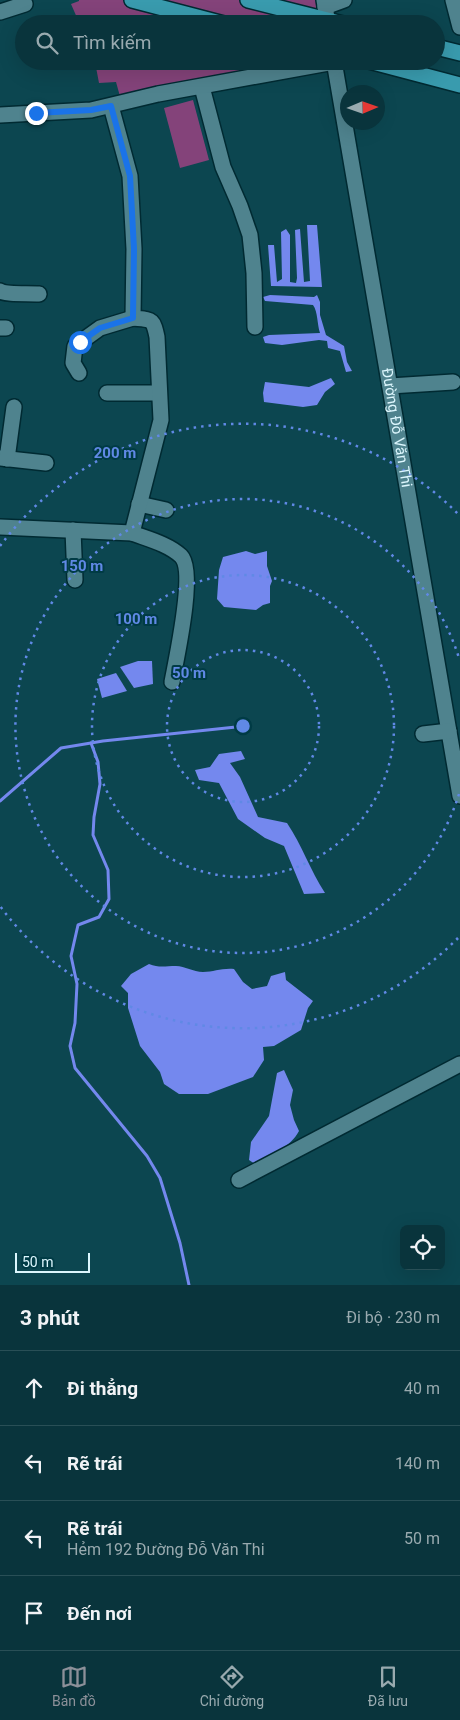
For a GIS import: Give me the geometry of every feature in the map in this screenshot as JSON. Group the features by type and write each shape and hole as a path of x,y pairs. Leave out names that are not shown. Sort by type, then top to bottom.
{"main road":[{"path":"132,0 190,15"},
{"path":"248,0 326,12"},
{"path":"445,49 460,53"},
{"path":"403,70 460,85"}],"street":[{"path":"326,12 344,0"},
{"path":"453,0 460,27"},
{"path":"0,12 25,4"},
{"path":"0,115 91,110 158,94 292,70"},
{"name":"Đường Đỗ Văn Thi","path":"335,70 459,787"},
{"path":"202,87 223,167 250,235 254,273 256,327"},
{"path":"111,106 130,176 134,249 133,318"},
{"path":"0,292 39,294"},
{"path":"79,373 72,363 75,346 100,328 133,318 148,320 155,324 161,420 132,532"},
{"path":"390,386 453,382"},
{"path":"107,394 159,393"},
{"path":"14,407 4,458 46,463"},
{"path":"139,504 166,510"},
{"path":"0,528 132,532 165,546 182,557 186,568 187,592 172,682"},
{"path":"73,530 75,580"},
{"path":"424,734 449,731"},
{"path":"239,1180 460,1064"}],"shaded area":[{"path":"323,0 326,15 76,15 71,4 79,1"},
{"path":"97,70 276,70 121,100 116,82 99,83"},
{"path":"193,100 209,160 180,168 164,108"}],"water":[{"path":"307,225 317,225 322,287 271,286 268,245 274,245 277,282 282,279 281,232 286,229 290,235 290,282 296,283 297,278 295,230 300,229 304,282 310,281"},
{"path":"270,295 314,297 317,295 326,335 344,346 347,362 352,371 346,372 340,351 328,348 327,341 319,340 282,345 265,343 263,337 269,335 320,333 313,305 265,301 263,297"},
{"path":"331,378 335,384 325,392 317,405 303,407 264,402 265,382 309,387"},
{"path":"246,551 255,554 267,551 267,566 272,581 270,586 270,603 256,610 224,607 217,599 219,570 223,557"},
{"path":"138,661 152,661 153,684 134,688 120,667"},
{"path":"116,673 127,691 102,698 97,679"},
{"path":"241,751 245,759 230,763 240,777 258,817 287,823 325,893 304,894 284,846 265,838 238,819 219,783 199,780 195,770 210,767 219,754"},
{"path":"149,964 179,966 203,972 234,969 243,982 252,989 267,986 271,976 285,972 286,980 313,1001 308,1008 301,1030 274,1046 263,1047 264,1060 253,1077 208,1094 179,1094 164,1084 160,1072 140,1046 128,1008 128,993 121,986 131,974"},
{"path":"284,1070 293,1090 290,1105 299,1131 285,1147 255,1164 249,1160 251,1142 269,1116 277,1073"}],"waterway":[{"path":"0,801 61,748 103,741 236,727"},
{"path":"91,743 98,762 100,784 93,835 108,870 109,899 99,917 78,925 71,956 77,984 75,1023 70,1046 75,1068 147,1156 160,1178 180,1243 189,1285"}],"route":[{"path":"36,113 91,110 111,106 130,176 135,289 133,318 100,328 80,342"}]}
